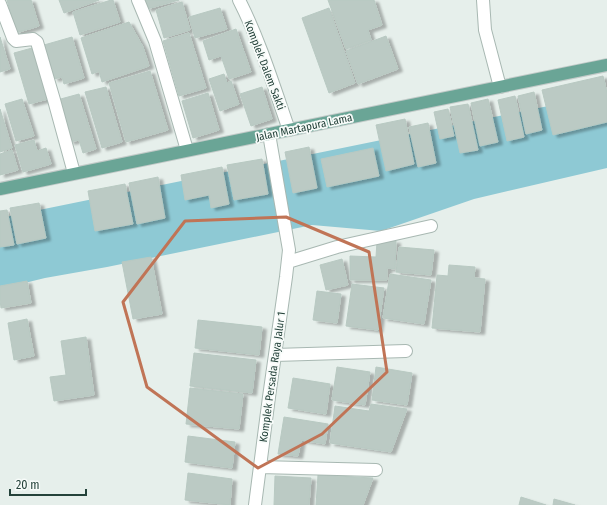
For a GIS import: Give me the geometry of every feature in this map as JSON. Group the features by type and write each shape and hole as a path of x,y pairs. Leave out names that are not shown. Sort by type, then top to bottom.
{"main road":[{"name":"Jalan Martapura Lama","path":"0,189 607,65"}],"street":[{"path":"138,0 155,41 187,150"},
{"name":"Komplek Dalem Sakti","path":"238,0 260,50 289,130"},
{"path":"483,0 485,30 500,87"},
{"path":"0,4 13,38 16,41 33,39 37,42 74,174"},
{"name":"Komplek Persada Raya Jalur 1","path":"256,505 289,256 269,134"},
{"path":"289,256 337,248 431,226"},
{"path":"275,355 406,351"},
{"path":"260,467 376,470"}],"highlighted area":[{"path":"286,217 369,252 387,372 322,434 258,468 147,387 123,302 185,221"}],"water":[{"path":"607,94 607,168 474,199 381,231 312,225 107,267 45,278 0,289 0,218"}],"building":[{"path":"7,0 31,0 39,26 16,33"},
{"path":"59,0 99,0 64,13"},
{"path":"113,0 120,22 80,35 73,12"},
{"path":"144,0 179,0 147,9"},
{"path":"328,0 374,0 382,25 368,30 371,40 346,49"},
{"path":"182,2 190,30 164,38 156,10"},
{"path":"220,8 227,29 195,38 189,17"},
{"path":"329,8 355,83 329,93 302,18"},
{"path":"129,22 143,47 149,66 102,82 99,71 92,74 81,38"},
{"path":"236,29 251,72 229,79 221,56 209,60 203,41"},
{"path":"189,33 206,88 179,96 163,41"},
{"path":"386,36 398,69 358,84 346,51"},
{"path":"0,37 10,69 0,72"},
{"path":"72,37 84,78 64,84 62,77 54,79 44,45"},
{"path":"32,48 48,99 29,104 14,53"},
{"path":"150,71 168,130 126,142 109,83"},
{"path":"224,74 227,83 231,81 239,104 220,111 209,79"},
{"path":"603,76 607,93 607,122 553,135 542,90"},
{"path":"106,87 122,142 102,148 85,92"},
{"path":"262,87 272,119 251,126 240,94"},
{"path":"534,92 542,130 526,134 518,96"},
{"path":"208,93 219,130 193,138 182,101"},
{"path":"79,94 96,149 83,153 79,140 70,142 57,100"},
{"path":"515,96 524,137 507,141 498,100"},
{"path":"22,99 34,136 16,141 5,104"},
{"path":"488,99 498,142 480,146 471,103"},
{"path":"468,104 478,150 460,153 450,107"},
{"path":"0,109 12,148 0,152"},
{"path":"448,109 454,136 440,139 434,112"},
{"path":"405,119 414,164 386,171 376,125"},
{"path":"428,123 436,163 418,167 409,127"},
{"path":"34,140 37,151 46,148 51,164 23,172 15,145"},
{"path":"309,147 317,188 293,193 285,152"},
{"path":"373,148 379,176 327,187 321,159"},
{"path":"12,150 18,170 0,175 0,154"},
{"path":"262,159 268,194 234,200 227,165"},
{"path":"222,167 229,204 211,208 209,195 185,200 181,175"},
{"path":"158,177 165,218 137,224 129,183"},
{"path":"125,184 133,224 95,231 88,191"},
{"path":"39,203 46,238 17,244 10,208"},
{"path":"7,210 14,245 0,247 0,211"},
{"path":"377,241 396,241 395,269 387,268 387,280 350,280 350,256 376,257"},
{"path":"399,247 434,250 431,275 396,272"},
{"path":"151,257 162,314 133,319 122,262"},
{"path":"342,259 348,285 326,290 320,265"},
{"path":"449,265 475,267 474,278 485,279 480,332 432,328 437,275 448,276"},
{"path":"390,274 431,280 424,324 383,318"},
{"path":"27,281 31,303 1,308 0,286"},
{"path":"352,284 384,288 378,330 346,326"},
{"path":"317,291 341,294 337,323 313,320"},
{"path":"27,319 34,356 14,360 8,323"},
{"path":"198,320 262,327 259,355 195,348"},
{"path":"86,337 94,395 54,401 50,377 66,375 61,341"},
{"path":"194,353 256,360 252,393 190,386"},
{"path":"337,367 370,372 365,405 332,400"},
{"path":"376,367 412,373 407,405 372,400"},
{"path":"293,378 330,384 326,414 288,408"},
{"path":"190,388 243,394 239,429 186,424"},
{"path":"371,404 407,409 391,452 330,443 335,406 369,411"},
{"path":"284,417 328,424 325,444 301,440 298,456 278,454"},
{"path":"188,436 235,442 232,468 185,462"},
{"path":"188,473 232,479 230,505 185,500"},
{"path":"318,475 373,478 363,505 316,505"},
{"path":"275,476 311,478 309,505 274,505"},
{"path":"521,497 546,505 519,505"},
{"path":"554,499 575,505 553,505"}]}
